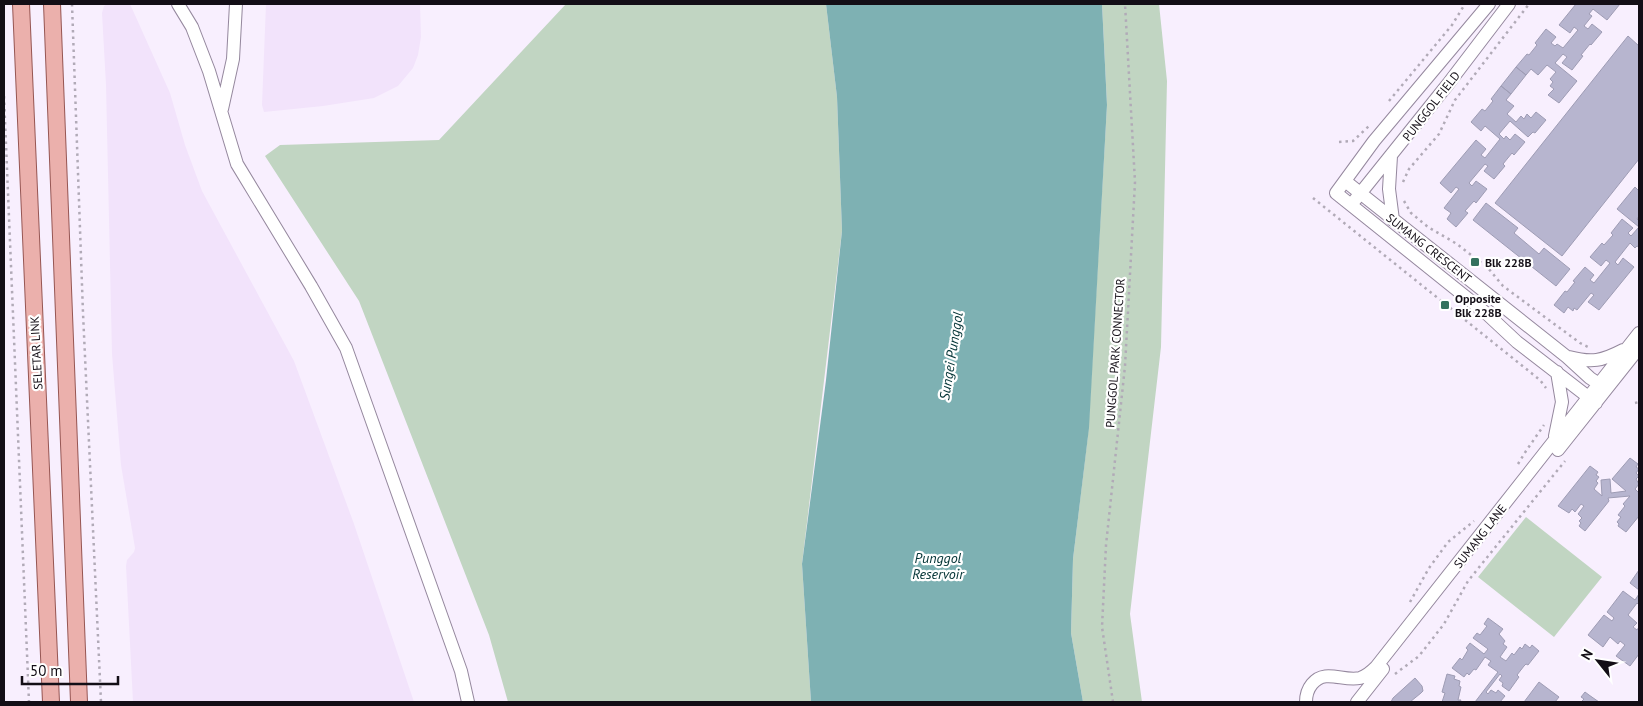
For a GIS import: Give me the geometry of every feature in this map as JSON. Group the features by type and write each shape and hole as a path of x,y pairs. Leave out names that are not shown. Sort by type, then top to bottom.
{"main road":[{"name":"SELETAR LINK","path":"20,4 51,702"},
{"path":"52,4 79,702"}],"street":[{"path":"178,4 192,27 209,71 237,164 346,348 461,671 468,702"},
{"path":"222,111 232,59 236,4"},
{"name":"PUNGGOL FIELD","path":"1336,193 1374,141 1488,4"},
{"name":"PUNGGOL FIELD","path":"1351,206 1509,4"},
{"path":"1391,156 1389,189 1393,220"},
{"name":"SUMANG CRESCENT","path":"1345,181 1567,357 1602,387"},
{"name":"SUMANG CRESCENT","path":"1336,193 1487,314 1517,342 1592,400"},
{"name":"SUMANG LANE","path":"1356,702 1633,347 1639,333"},
{"path":"1567,357 1587,362 1633,347"},
{"path":"1553,442 1562,402 1557,372"},
{"name":"SUMANG LANE","path":"1306,702 1309,688 1314,681 1322,677 1330,675 1347,679 1361,678 1370,674 1553,442 1592,400"}],"path":[{"path":"72,4 83,313 101,702"},
{"name":"PUNGGOL PARK CONNECTOR","path":"1114,702 1102,627 1106,545 1125,366 1135,182 1125,4"},
{"path":"1384,108 1452,25 1464,4"},
{"path":"1402,184 1408,169 1439,134 1455,100 1529,4"},
{"path":"4,96 29,702"},
{"path":"1338,142 1353,141 1372,123"},
{"path":"1402,194 1403,200 1412,213 1428,227 1457,244 1488,268 1503,286 1580,343 1595,348"},
{"path":"1313,198 1540,380 1551,393"},
{"path":"1635,403 1639,402"},
{"path":"1516,468 1548,419"},
{"path":"1394,675 1419,656 1444,624 1468,582 1568,457"},
{"path":"1406,608 1429,568 1448,542 1476,519"}],"shaded area":[{"path":"107,4 130,4 170,93 185,145 202,191 294,361 354,524 414,702 133,702 126,566 127,560 135,548 121,465 112,354 106,85 102,13 104,6"},
{"path":"266,4 420,4 421,37 418,55 413,68 398,86 374,98 264,112 262,105"},
{"path":"566,4 826,4 837,97 842,231 802,564 811,702 508,702 489,635 359,301 265,156 280,145 439,140"},
{"path":"1102,4 1159,4 1167,81 1161,347 1130,614 1142,702 1083,702 1071,633 1073,559 1088,435 1107,105"},
{"path":"1526,517 1602,577 1554,637 1478,577"}],"water":[{"name":"Punggol Reservoir","path":"826,4 1102,4 1107,105 1089,428 1073,559 1071,633 1083,702 811,702 802,564 826,380 842,231 837,97"}],"building":[{"path":"1576,4 1620,4 1607,20 1593,9 1589,14 1592,16 1584,26 1588,29 1592,24 1602,32 1581,55 1583,56 1572,70 1562,63 1567,57 1563,54 1555,63 1577,81 1559,103 1548,95 1554,89 1550,86 1553,82 1550,79 1556,72 1547,65 1538,75 1531,69 1526,75 1516,67 1537,45 1535,43 1546,29 1556,37 1551,43 1563,48 1578,30 1574,27 1570,33 1559,25"},
{"path":"1628,36 1639,46 1639,159 1562,256 1495,203"},
{"path":"1516,67 1526,75 1511,94 1501,86"},
{"path":"1501,86 1511,94 1506,100 1514,106 1507,114 1516,122 1521,116 1524,119 1527,114 1531,118 1536,112 1546,120 1535,133 1533,132 1528,137 1510,121 1499,134 1504,139 1506,136 1510,140 1515,134 1525,142 1514,155 1512,153 1503,164 1505,166 1494,179 1484,171 1488,166 1485,164 1469,183 1472,186 1476,181 1487,189 1476,203 1474,201 1465,211 1468,213 1456,227 1447,219 1451,213 1444,208 1459,189 1456,187 1451,193 1440,183 1476,140 1486,149 1481,155 1485,158 1500,139 1485,126 1481,131 1471,122 1482,109 1485,111"},
{"path":"1635,187 1639,191 1639,216 1637,219 1639,227 1617,209"},
{"path":"1486,203 1518,228 1514,233 1539,254 1544,248 1570,269 1556,286 1473,220"},
{"path":"1622,219 1633,228 1628,233 1631,236 1639,227 1639,247 1635,248 1630,243 1615,262 1618,265 1623,258 1634,267 1599,310 1588,302 1594,295 1591,293 1577,310 1574,308 1573,311 1568,307 1564,313 1554,305 1565,291 1567,292 1575,282 1573,281 1585,267 1594,275 1590,280 1594,283 1610,263 1606,260 1601,266 1590,257 1602,243 1604,245 1613,235 1611,233"},
{"path":"1630,458 1638,464 1636,467 1639,469 1636,473 1639,476 1636,479 1639,484 1635,489 1638,492 1639,490 1639,516 1626,532 1618,526 1617,522 1621,517 1618,515 1625,506 1623,504 1630,496 1608,498 1609,501 1585,531 1579,526 1581,523 1579,521 1582,518 1578,514 1584,506 1581,504 1575,512 1572,509 1569,513 1558,506 1590,466 1598,472 1596,475 1599,477 1596,481 1598,483 1594,489 1602,496 1601,480 1610,479 1611,493 1626,491 1612,479"},
{"path":"1639,570 1639,590 1630,583"},
{"path":"1623,591 1635,600 1639,594 1639,605 1637,603 1628,615 1637,623 1633,627 1637,630 1639,627 1639,654 1630,666 1616,656 1625,645 1620,641 1618,644 1610,637 1603,647 1588,635 1604,615 1612,621 1614,618 1607,612"},
{"path":"1488,618 1503,629 1499,634 1505,641 1503,644 1507,647 1500,657 1506,661 1512,653 1514,655 1525,644 1530,648 1532,645 1539,651 1517,675 1519,677 1509,691 1502,686 1503,683 1499,680 1502,676 1500,674 1486,692 1488,694 1491,690 1496,693 1498,690 1505,696 1500,702 1475,702 1498,672 1488,665 1491,661 1485,657 1476,670 1474,669 1469,675 1467,673 1464,677 1452,668 1460,658 1462,660 1470,643 1484,654 1488,649 1473,638 1477,633 1480,635 1487,626 1484,624"},
{"path":"1447,674 1455,676 1454,679 1460,681 1459,686 1461,687 1458,700 1461,700 1460,702 1442,702 1445,693 1442,692"},
{"path":"1415,678 1422,686 1423,691 1410,702 1391,702 1393,698"},
{"path":"1539,682 1559,697 1555,702 1524,702"},
{"path":"1585,692 1599,702 1581,702 1584,699 1581,697"}],"place":[{"name":"Blk 228B","path":"1475,262"},
{"name":"Opposite Blk 228B","path":"1445,305"}],"water label":[{"name":"Sungei Punggol","path":"951,356"}]}
